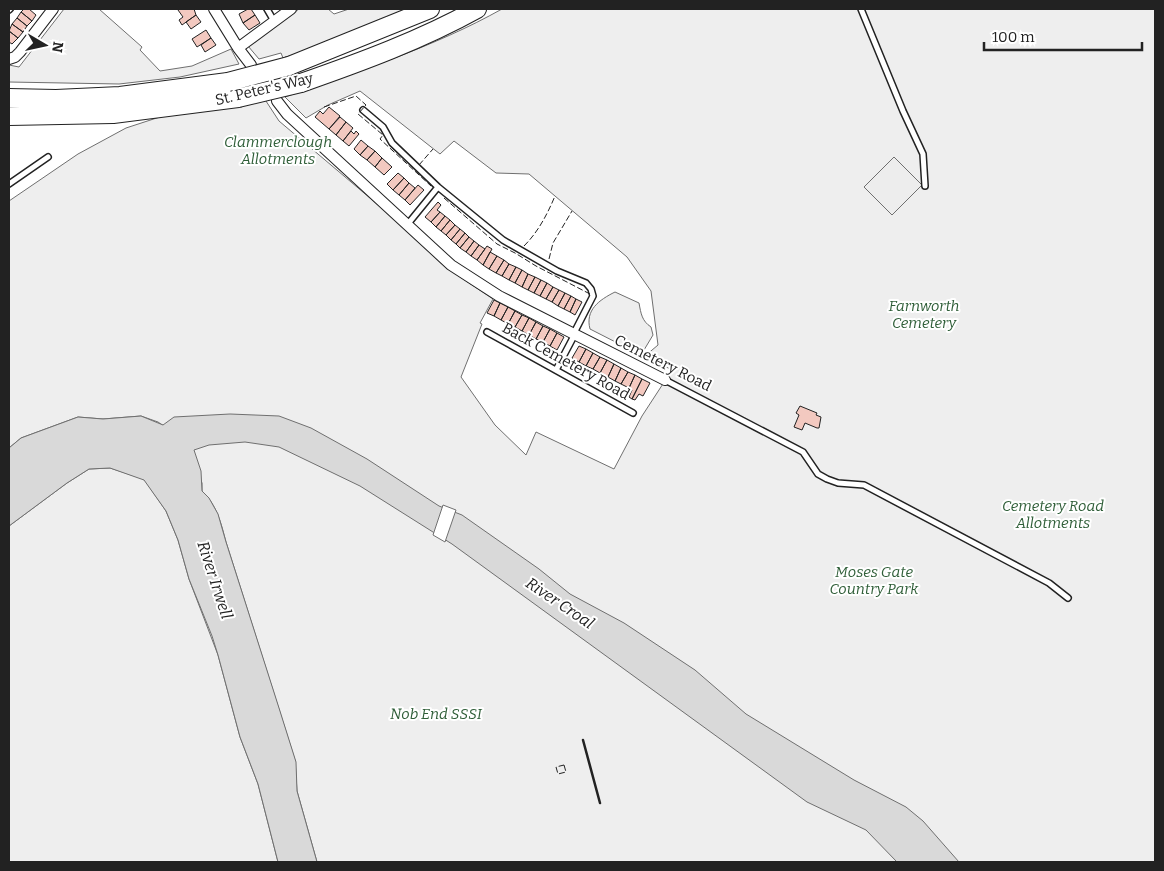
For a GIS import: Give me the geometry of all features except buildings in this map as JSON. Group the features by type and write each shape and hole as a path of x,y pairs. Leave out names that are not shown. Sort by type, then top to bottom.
{"highway":[{"name":"St. Peter's Way","path":"9,98 56,99 120,96 228,82 289,66 430,9"},
{"name":"St. Peter's Way","path":"9,116 113,114 238,98 301,82 366,60 455,21 477,9"}],"street":[{"path":"9,59 15,57 20,52 53,9"},
{"path":"214,9 251,65"},
{"path":"238,48 291,9"},
{"name":"Cemetery Road","path":"277,101 287,114 451,265 499,296 665,380"}],"lane":[{"path":"267,9 274,21"},
{"path":"861,9 923,154 925,186"},
{"path":"364,110 383,127 392,143 438,187 502,240 558,271 586,283 592,289 593,296 556,370"},
{"path":"9,184 48,157"},
{"path":"407,225 438,187"},
{"name":"Back Cemetery Road","path":"486,332 633,413"},
{"name":"Cemetery Road","path":"665,380 803,452 818,474 827,479 838,483 864,485 1049,583 1068,598"}],"green space":[{"path":"64,9 99,9 142,47 140,50 160,71 192,66 231,49 239,64 180,77 119,84 9,82 9,65 19,67"},
{"path":"299,9 328,9 334,14 349,9 421,9 349,37 283,58 281,53 259,59 248,46"},
{"name":"Moses Gate Country Park","path":"502,9 1155,9 1155,862 317,862 297,791 295,760 220,521 215,508 202,491 202,483 180,437 158,422 141,416 103,419 78,417 21,438 9,448 9,201 78,154 126,128 175,112 264,98 279,121 403,226 444,266 493,299 480,323 482,324 461,377 495,425 526,455 536,432 614,469 642,416 672,370 645,356 658,345 651,291 627,257 529,174 496,173 454,141 440,154 360,91 328,105 306,118 285,97 423,47"},
{"path":"615,292 639,303 642,317 651,327 653,335 641,355 590,329 591,311 604,298"},
{"path":"110,468 144,479 166,511 218,655 240,737 258,784 278,862 9,862 9,526 89,469"}],"shaded area":[{"path":"894,157 922,185 892,215 864,187"}],"water":[{"path":"230,414 279,416 311,428 367,459 439,506 462,515 539,569 570,594 624,623 695,670 746,714 854,780 906,807 923,821 959,862 897,862 866,830 807,802 452,544 360,486 279,447 245,442 209,445 194,450 201,471 202,491 209,498 218,514 296,762 297,791 317,862 278,862 258,784 240,737 212,636 189,579 178,540 166,511 144,480 110,468 89,469 9,526 9,448 21,438 78,417 103,419 141,416 163,425 174,417"}],"pier":[{"path":"443,505 456,510 445,542 433,535"}],"fence":[{"path":"324,107 356,96 366,105 358,114 383,135 380,139 431,186"},
{"path":"419,165 433,149"},
{"path":"524,246 542,223 555,196"},
{"path":"444,198 497,244 590,294"},
{"path":"549,259 553,243 572,211"},
{"path":"564,765 566,772 558,774 556,767 564,765"}],"wall":[{"path":"583,740 600,803"}],"park label":[{"name":"Clammerclough Allotments","path":"278,150"},
{"name":"Farnworth Cemetery","path":"924,314"},
{"name":"Cemetery Road Allotments","path":"1053,514"},
{"name":"Nob End SSSI","path":"436,714"}],"water label":[{"name":"River Irwell","path":"215,580"},
{"name":"River Croal","path":"560,603"}]}
